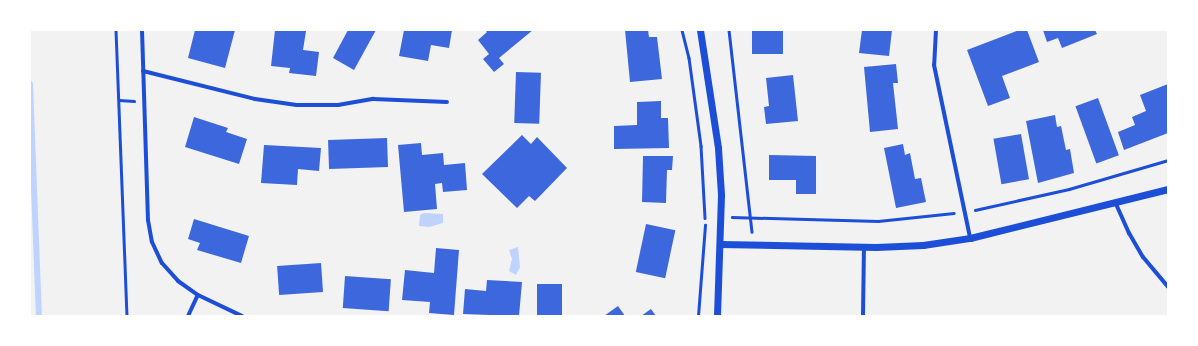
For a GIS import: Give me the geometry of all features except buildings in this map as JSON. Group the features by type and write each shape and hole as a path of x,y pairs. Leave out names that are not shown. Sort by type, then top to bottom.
{"street":[{"path":"142,30 148,220 152,242 162,263 178,281 198,295 242,316"},
{"path":"700,30 718,148 720,244 716,316"},
{"path":"936,30 934,65 970,238"},
{"path":"143,71 255,99 297,105 338,105 373,99 447,102"},
{"path":"720,244 864,247 923,245 970,238 1116,204 1168,190"},
{"path":"1116,204 1128,233 1143,257 1168,288"},
{"path":"863,316 864,247"},
{"path":"188,316 198,295"}],"path":[{"path":"116,30 127,316"},
{"path":"682,30 689,58 701,146 705,217 698,316"},
{"path":"729,30 752,217 753,245"},
{"path":"705,217 878,221 964,212 1070,189 1168,160"}],"water":[{"path":"424,213 443,214 443,223 429,227 419,226 420,215"},
{"path":"518,247 520,267 516,275 509,271 512,259 509,250"}],"waterway":[{"path":"30,84 39,316"}]}
